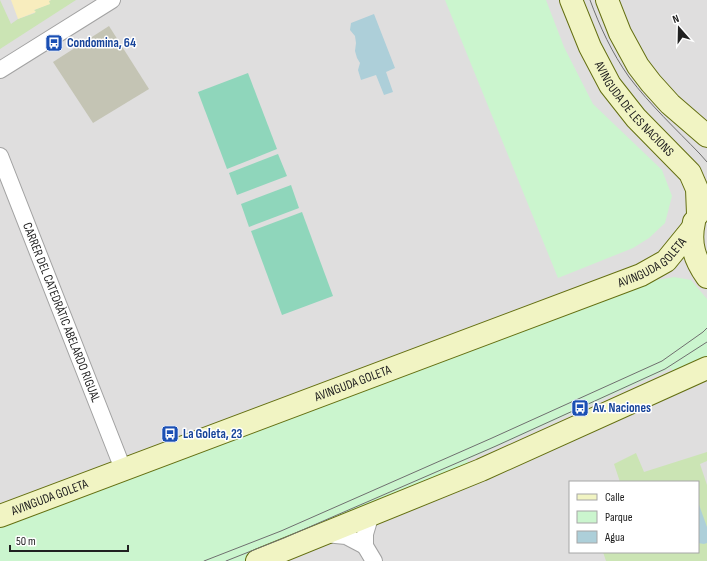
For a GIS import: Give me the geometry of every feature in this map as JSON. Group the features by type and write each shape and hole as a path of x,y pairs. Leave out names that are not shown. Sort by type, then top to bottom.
{"main road":[{"name":"AVINGUDA DE LES NACIONS","path":"571,0 590,47 610,85 636,118 690,173 697,189 699,216 693,248 700,267 707,277"},
{"name":"AVINGUDA DE LES NACIONS","path":"607,0 620,33 638,66 670,104 707,136"},
{"name":"AVINGUDA GOLETA","path":"0,516 641,275 666,261 699,216"},
{"path":"257,561 481,470 707,368"}],"street":[{"path":"0,70 112,0"},
{"name":"CARRER DEL CATEDRÀTIC ABELARDO RIGUAL","path":"0,156 123,469"},
{"path":"372,514 365,534 365,546 374,561"},
{"path":"323,534 346,536 365,546"}],"shaded area":[{"path":"0,0 707,0 707,561 0,561"},
{"path":"109,26 149,89 93,123 53,62"}],"green space":[{"path":"0,0 11,24 18,19 35,13 34,10 49,4 49,1 51,0 76,0 0,49"},
{"path":"445,0 546,0 564,47 593,104 662,170 672,196 665,223 649,238 633,248 558,278"},
{"path":"248,73 277,149 227,169 198,92"},
{"path":"278,154 287,176 237,195 229,173"},
{"path":"291,185 299,208 249,227 241,204"},
{"path":"302,212 333,296 282,315 251,231"},
{"path":"674,277 691,280 707,299 707,358 674,374 671,368 467,460 469,465 278,548 244,561 0,561 0,526 657,280"},
{"path":"707,452 707,461 700,464 707,485 707,561 606,561 603,553 699,553 699,481 620,481 614,464 636,453 644,472"}],"sand":[{"path":"11,0 51,0 49,1 50,4 34,10 36,12 18,19"}],"water":[{"path":"374,14 395,68 386,72 393,92 384,95 376,75 361,80 358,70 360,63 355,51 355,36 350,30 351,23"},
{"path":"699,505 707,527 707,543 699,543"}],"tram line":[{"path":"590,0 607,40 629,77 654,107 707,162"},
{"path":"204,561 281,531 662,361 707,328"},
{"path":"226,561 284,538 496,446 665,369 707,342"}],"place":[{"name":"Condomina, 64","path":"54,43"},
{"name":"Av. Naciones","path":"580,408"},
{"name":"La Goleta, 23","path":"170,434"}]}
